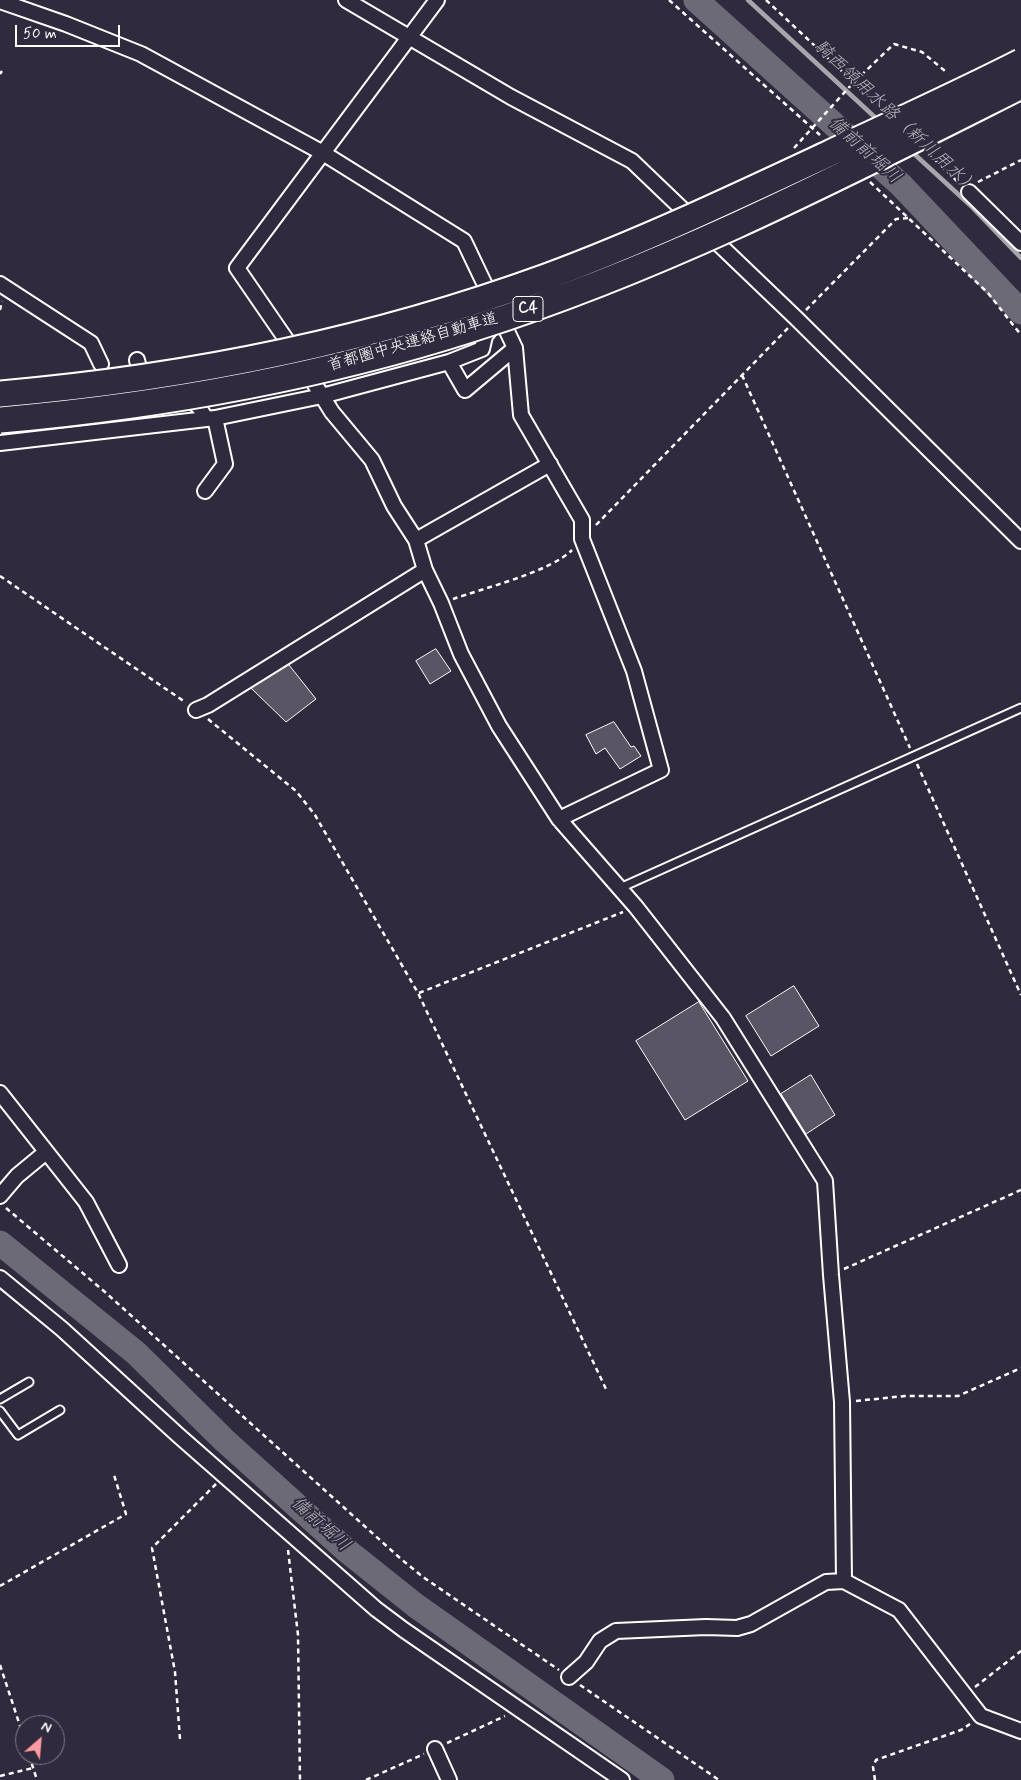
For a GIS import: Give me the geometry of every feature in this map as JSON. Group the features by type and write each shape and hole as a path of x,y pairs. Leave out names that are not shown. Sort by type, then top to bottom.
{"highway":[{"name":"首都圏中央連絡自動車道","path":"0,394 77,387 179,373 276,354 380,329 475,300 554,273 716,207 1021,62"},
{"name":"首都圏中央連絡自動車道","path":"0,420 81,413 194,396 386,354 474,328 553,301 735,225 1021,86"}],"street":[{"path":"346,0 408,38 632,161 797,319 1021,541"},
{"path":"437,0 237,268 296,354 332,412 372,460 394,506 416,540 425,570 441,603 461,654 499,726 559,819 636,907 723,1018 825,1181 830,1276 842,1402 844,1581"},
{"path":"0,1 66,24 141,54 323,153 464,241 515,348 521,415 582,520 582,539 634,671 661,770 559,819"},
{"path":"969,192 1021,243"},
{"path":"0,284 91,343 101,364"},
{"path":"0,443 211,418 322,396 449,362 482,349 485,336 500,316"},
{"path":"449,362 465,390 515,348"},
{"path":"138,360 140,372 148,378 186,396 211,418 225,464 205,490"},
{"path":"416,540 550,464"},
{"path":"196,710 208,705 425,570"},
{"path":"0,1094 86,1202 119,1265"},
{"path":"0,1196 17,1176 46,1152"},
{"path":"0,1278 62,1329 232,1483 404,1630 622,1780"},
{"path":"569,1678 586,1662 600,1641 616,1631 706,1626 737,1628 752,1624 826,1582 844,1581 899,1610 981,1716 1021,1731"},
{"path":"434,1749 449,1780"}],"lane":[{"path":"620,888 1021,708"},
{"path":"0,1399 29,1382"},
{"path":"0,1411 18,1435 60,1410"}],"path":[{"path":"766,0 883,110"},
{"path":"794,148 854,83 894,44 922,52 945,71"},
{"path":"926,151 969,192 975,183 1021,160"},
{"path":"441,603 518,577 564,557 896,219 909,218"},
{"path":"742,375 1021,995"},
{"path":"0,576 196,710 296,791 315,815 418,993 606,1389"},
{"path":"418,993 636,907"},
{"path":"830,1276 1021,1190"},
{"path":"0,1203 113,1298 423,1577 719,1780"},
{"path":"842,1402 905,1396 958,1396 1021,1368"},
{"path":"0,1586 126,1514 114,1474"},
{"path":"180,1739 175,1672 152,1548 218,1482 232,1483"},
{"path":"287,1546 298,1635 300,1780"},
{"path":"965,1694 1021,1651"},
{"path":"0,1665 16,1715"},
{"path":"875,1780 873,1768 876,1760 961,1730 981,1716"},
{"path":"32,1765 37,1780"},
{"path":"0,1776 33,1768"}],"building":[{"path":"436,649 451,671 430,684 416,661"},
{"path":"289,665 316,699 286,722 251,688"},
{"path":"614,722 631,747 634,746 641,756 620,769 605,748 596,754 586,735"},
{"path":"794,986 819,1026 771,1056 746,1016"},
{"path":"699,1002 748,1081 685,1120 636,1041"},
{"path":"811,1075 835,1115 806,1134 781,1094"}],"waterway":[{"name":"備前前堀川","path":"696,0 901,185 1021,312"},
{"name":"騎西領用水路（新川用水）","path":"748,0 879,121"},
{"name":"騎西領用水路（新川用水）","path":"911,151 971,206 1021,258"},
{"name":"備前堀川","path":"0,1243 136,1353 224,1440 346,1550 415,1605 662,1780"}]}
